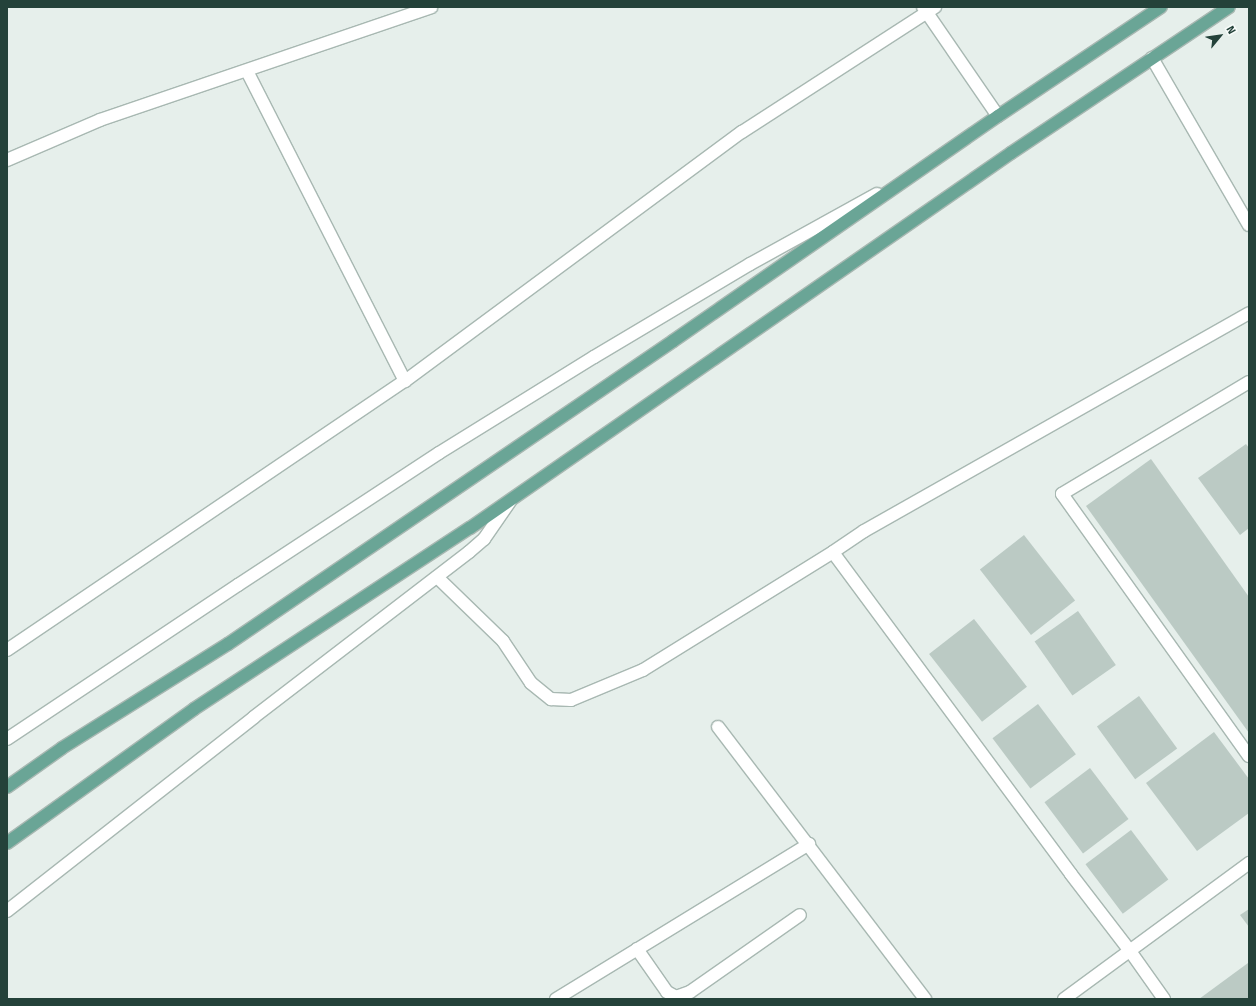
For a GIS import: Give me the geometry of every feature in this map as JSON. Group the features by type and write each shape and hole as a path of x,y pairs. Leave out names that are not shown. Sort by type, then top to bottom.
{"main road":[{"path":"7,787 62,748 241,635 660,350 908,177 1161,7"},
{"path":"7,843 194,709 388,583 511,500 1011,153 1229,7"}],"street":[{"path":"7,160 100,120 431,7"},
{"path":"7,650 405,382 742,132 928,9 998,116"},
{"path":"1152,58 1249,225"},
{"path":"247,71 405,382"},
{"path":"7,739 238,584 439,453 594,357 750,264 908,177"},
{"path":"437,577 503,641 531,683 551,699 571,700 643,670 864,532 1249,313"},
{"path":"1249,382 1062,494 1249,756"},
{"path":"7,911 247,722 437,577 484,539 511,500"},
{"path":"833,552 1071,874 1130,951 1164,999"},
{"path":"718,727 809,844 925,999"},
{"path":"556,999 809,844"},
{"path":"1064,999 1249,863"},
{"path":"637,949 667,992 676,997 690,992 800,915"}],"building":[{"path":"1246,444 1249,448 1249,528 1240,535 1198,478"},
{"path":"1151,459 1249,597 1249,733 1086,506"},
{"path":"1024,535 1075,600 1031,635 980,569"},
{"path":"1078,611 1116,665 1072,695 1035,641"},
{"path":"974,619 1027,687 982,722 929,654"},
{"path":"1139,696 1177,749 1135,779 1097,727"},
{"path":"1038,704 1076,754 1030,789 992,738"},
{"path":"1214,732 1249,779 1249,813 1197,851 1146,783"},
{"path":"1090,768 1129,819 1083,853 1044,802"},
{"path":"1131,830 1168,880 1123,914 1085,864"},
{"path":"1249,909 1249,927 1240,915"},
{"path":"1248,963 1249,999 1199,999"}]}
